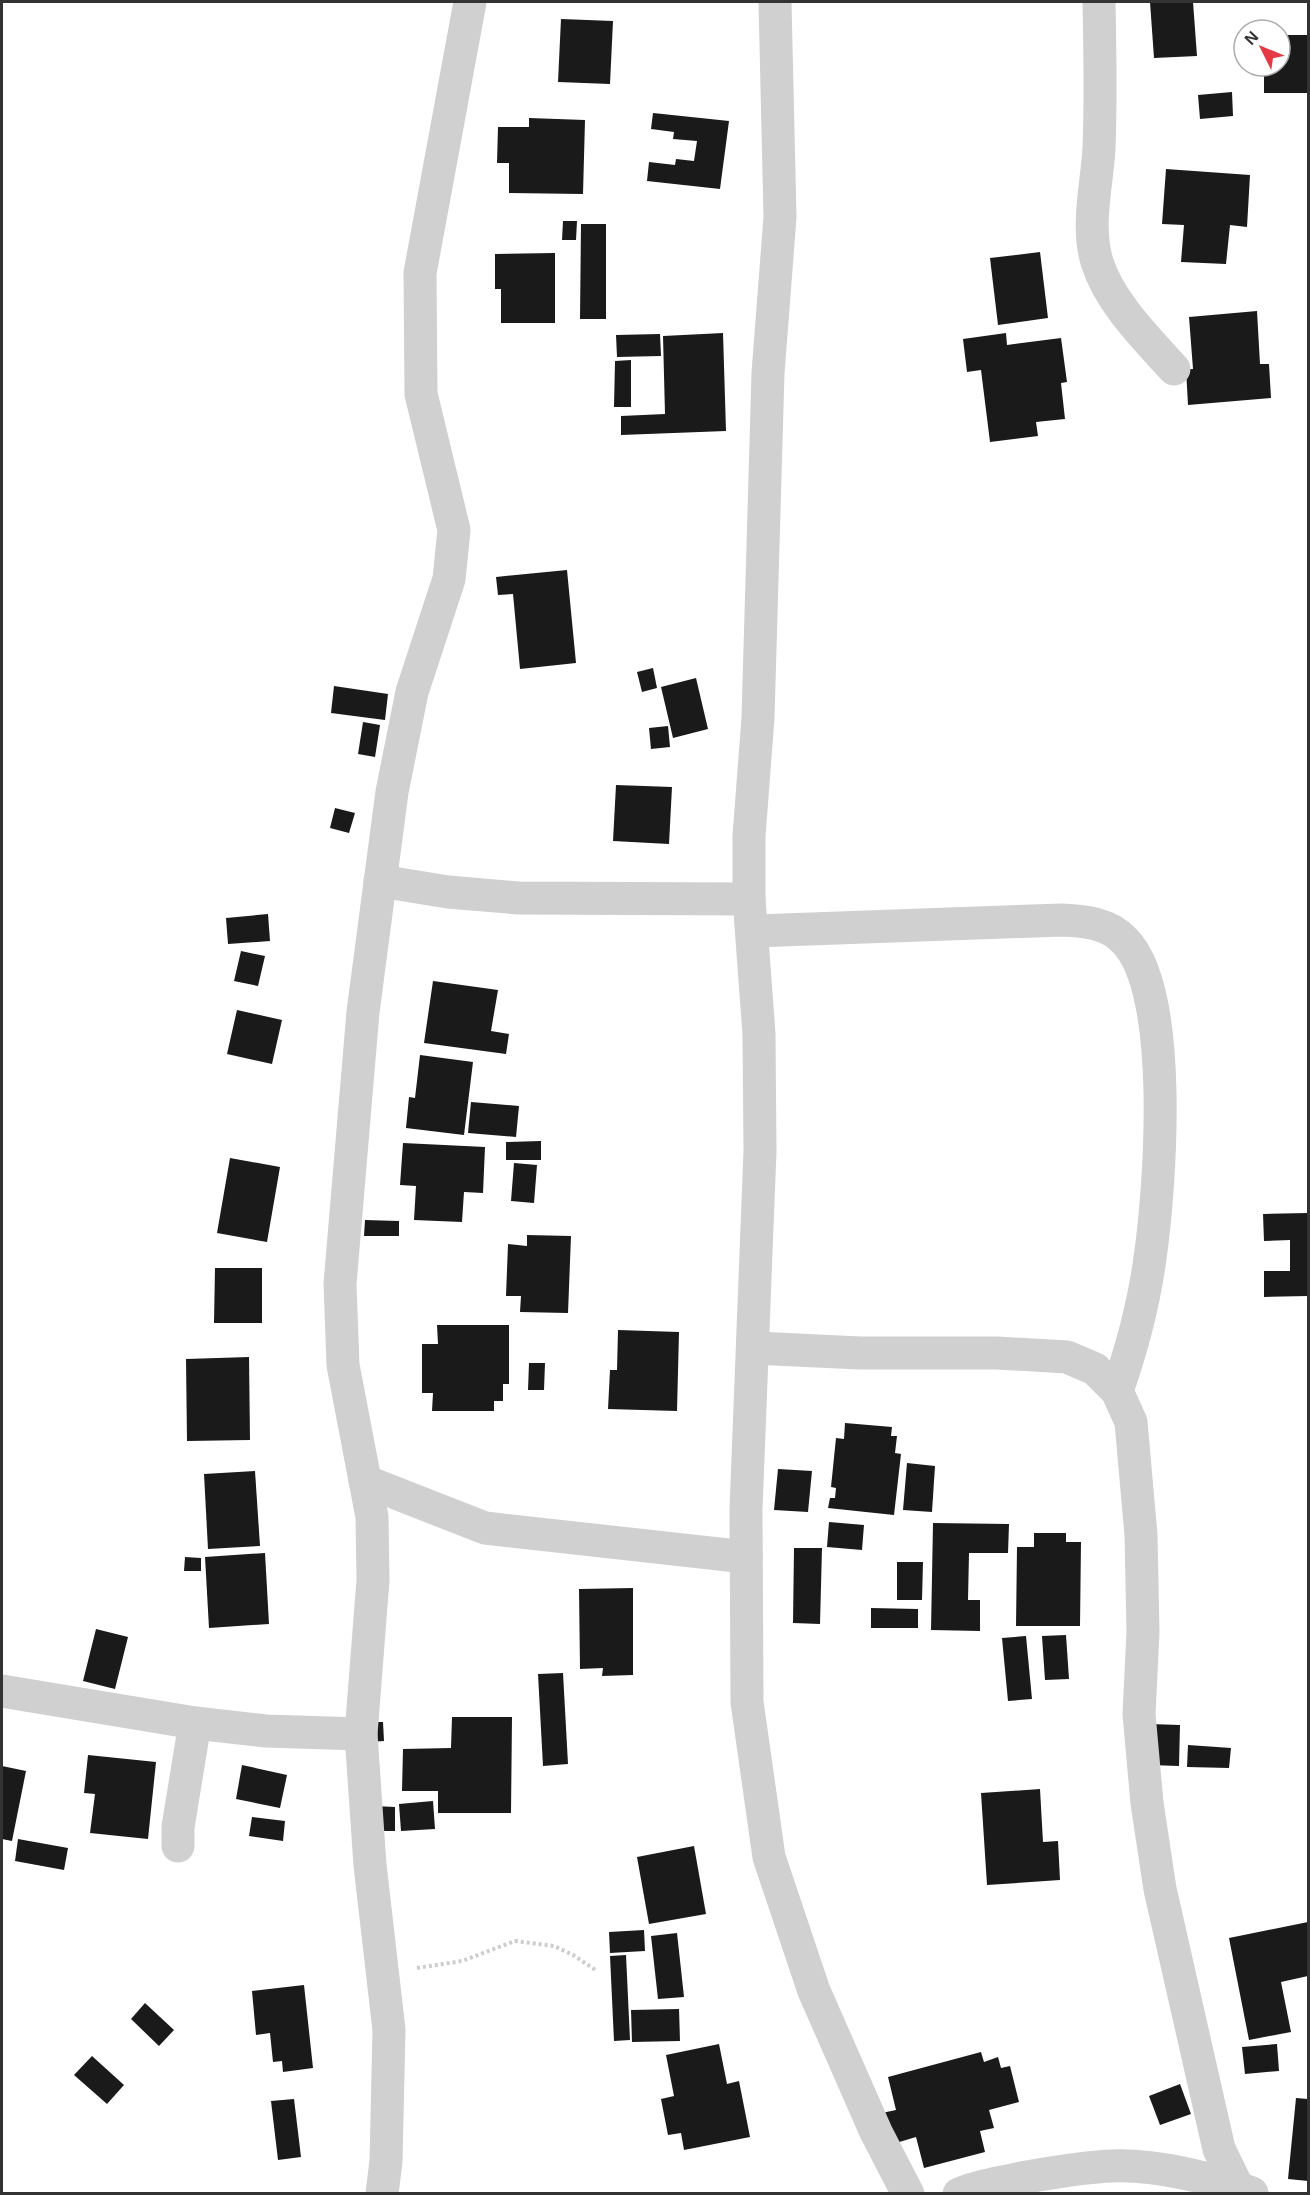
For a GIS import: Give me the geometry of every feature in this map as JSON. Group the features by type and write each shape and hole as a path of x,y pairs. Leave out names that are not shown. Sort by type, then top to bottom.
{"street":[{"path":"382,2193 386,2161 389,2030 370,1865 361,1734 373,1580 372,1517 343,1365 340,1284 363,1012 392,792 412,692 449,579 454,530 421,394 420,273 470,2"},
{"path":"775,2 780,217 768,373 758,718 749,836 749,899 759,1034 760,1150 746,1509 747,1702 769,1857 814,1991 872,2122 908,2193"},
{"path":"1099,2 1099,150 1093,190 1097,261 1109,287 1138,329 1174,369"},
{"path":"380,881 448,892 518,898 749,899"},
{"path":"752,931 1062,920 1101,925 1124,939 1141,967 1152,996 1158,1066 1159,1178 1146,1279 1131,1352 1117,1391"},
{"path":"754,1348 860,1353 997,1353 1067,1357 1095,1369 1117,1391 1131,1422 1141,1535 1143,1632 1139,1714 1155,1856 1219,2149 1246,2191"},
{"path":"365,1481 485,1528 746,1557"},
{"path":"2,1691 195,1723 266,1731 361,1734"},
{"path":"178,1846 178,1827 195,1723"},
{"path":"959,2193 972,2188 1039,2175 1114,2166 1173,2172 1216,2180 1246,2191"}],"path":[{"path":"384,1973 462,1960 515,1941 554,1946 597,1971"}],"building":[{"path":"1150,2 1193,2 1197,56 1154,58"},
{"path":"561,19 613,21 610,84 558,82"},
{"path":"1292,35 1308,35 1308,93 1264,93 1264,78 1292,78"},
{"path":"1232,92 1233,116 1200,119 1198,95"},
{"path":"653,113 729,121 720,189 647,181 649,162 675,165 676,159 694,161 697,141 673,139 674,132 651,129"},
{"path":"529,118 585,120 583,194 509,193 509,163 497,163 498,127 529,127"},
{"path":"1166,169 1250,175 1247,227 1230,225 1226,264 1181,262 1184,225 1162,224"},
{"path":"563,221 577,221 576,240 562,240"},
{"path":"581,224 606,224 606,319 580,319"},
{"path":"1040,252 1048,318 998,325 990,258"},
{"path":"555,253 555,323 501,323 501,289 495,289 495,254"},
{"path":"1257,311 1260,364 1269,364 1271,398 1188,405 1186,369 1193,369 1189,317"},
{"path":"723,333 726,431 621,435 621,416 665,414 663,336"},
{"path":"1006,333 1007,345 1061,338 1067,382 1061,383 1065,419 1036,422 1038,436 990,442 981,370 967,372 963,339"},
{"path":"660,334 661,356 617,357 616,335"},
{"path":"631,360 631,407 614,407 615,361"},
{"path":"567,570 576,663 520,669 513,594 498,595 496,577"},
{"path":"653,668 657,688 642,692 637,672"},
{"path":"696,678 708,729 673,738 661,687"},
{"path":"334,686 388,694 385,720 331,713"},
{"path":"363,722 380,725 375,757 358,754"},
{"path":"668,726 670,747 651,749 649,728"},
{"path":"616,785 672,787 669,844 613,841"},
{"path":"335,808 355,813 349,833 330,828"},
{"path":"268,914 270,941 228,944 226,918"},
{"path":"241,951 265,956 258,986 234,981"},
{"path":"433,981 498,990 491,1031 509,1034 506,1054 424,1043"},
{"path":"237,1010 282,1020 272,1064 227,1054"},
{"path":"420,1055 473,1062 464,1135 406,1128 409,1097 415,1098"},
{"path":"471,1102 519,1106 516,1137 468,1133"},
{"path":"541,1141 541,1160 506,1160 506,1142"},
{"path":"403,1143 485,1147 483,1193 464,1192 462,1222 414,1220 416,1186 400,1185"},
{"path":"230,1158 280,1167 267,1242 217,1233"},
{"path":"514,1163 537,1165 534,1203 511,1201"},
{"path":"1308,1213 1308,1296 1264,1297 1264,1271 1290,1271 1290,1240 1264,1241 1263,1214"},
{"path":"365,1220 399,1221 399,1236 364,1236"},
{"path":"527,1235 571,1236 568,1313 520,1312 521,1296 506,1296 508,1244 527,1246"},
{"path":"215,1268 262,1268 262,1323 214,1323"},
{"path":"437,1325 509,1325 509,1384 503,1384 503,1401 494,1401 494,1411 432,1411 433,1393 422,1393 422,1344 438,1344"},
{"path":"618,1330 679,1332 677,1411 608,1409 610,1370 617,1370"},
{"path":"249,1357 250,1440 187,1441 186,1359"},
{"path":"529,1363 545,1363 544,1390 528,1390"},
{"path":"845,1423 892,1427 891,1436 897,1436 895,1453 901,1454 894,1515 828,1508 830,1498 835,1498 836,1488 831,1487 836,1438 844,1439"},
{"path":"907,1463 935,1466 932,1512 903,1510"},
{"path":"778,1469 812,1471 808,1512 774,1510"},
{"path":"255,1471 260,1546 208,1549 204,1474"},
{"path":"829,1522 864,1525 862,1550 827,1547"},
{"path":"933,1523 1009,1524 1008,1553 969,1553 968,1600 980,1600 980,1631 931,1630"},
{"path":"1034,1533 1066,1533 1066,1542 1081,1542 1080,1626 1016,1626 1017,1547 1034,1547"},
{"path":"794,1548 822,1548 820,1624 793,1623"},
{"path":"265,1553 269,1624 209,1628 205,1557"},
{"path":"185,1557 201,1558 201,1571 184,1571"},
{"path":"897,1562 923,1562 922,1600 897,1600"},
{"path":"633,1588 633,1675 602,1676 603,1668 580,1669 579,1589"},
{"path":"871,1608 918,1609 918,1628 871,1628"},
{"path":"96,1629 128,1637 115,1689 83,1681"},
{"path":"1066,1635 1069,1679 1045,1680 1042,1636"},
{"path":"1026,1636 1032,1699 1008,1701 1002,1638"},
{"path":"563,1673 568,1764 543,1766 538,1674"},
{"path":"452,1717 512,1717 511,1813 438,1813 438,1791 402,1791 403,1749 451,1748"},
{"path":"369,1722 383,1722 384,1741 370,1742"},
{"path":"1150,1724 1180,1725 1179,1766 1149,1765"},
{"path":"1188,1745 1231,1748 1229,1768 1187,1767"},
{"path":"88,1755 156,1762 148,1839 90,1833 95,1794 84,1793"},
{"path":"242,1765 287,1775 280,1808 236,1799"},
{"path":"2,1766 26,1771 12,1841 2,1839"},
{"path":"1040,1789 1043,1842 1058,1841 1060,1880 987,1885 981,1793"},
{"path":"433,1801 435,1829 401,1831 399,1804"},
{"path":"374,1806 395,1807 395,1831 375,1831"},
{"path":"252,1817 285,1821 283,1841 249,1836"},
{"path":"18,1839 68,1848 64,1870 15,1861"},
{"path":"694,1846 706,1914 649,1924 637,1857"},
{"path":"1308,1922 1308,1976 1281,1982 1291,2032 1249,2040 1229,1938"},
{"path":"644,1930 645,1951 610,1953 609,1932"},
{"path":"677,1933 684,1997 658,1999 651,1936"},
{"path":"626,1955 630,2040 614,2041 610,1956"},
{"path":"304,1985 313,2068 283,2072 282,2061 273,2062 270,2033 256,2035 252,1991"},
{"path":"145,2003 174,2030 159,2046 131,2019"},
{"path":"679,2009 680,2041 632,2042 631,2010"},
{"path":"719,2044 727,2084 739,2081 750,2137 684,2150 681,2133 668,2135 661,2099 674,2096 666,2055"},
{"path":"1277,2044 1279,2071 1245,2074 1242,2047"},
{"path":"981,2052 984,2062 998,2057 1001,2068 1010,2066 1019,2102 989,2110 994,2128 980,2131 985,2152 924,2168 916,2137 886,2146 877,2114 896,2110 888,2077"},
{"path":"92,2056 124,2085 107,2104 74,2075"},
{"path":"1180,2084 1191,2114 1160,2125 1149,2096"},
{"path":"1296,2098 1308,2099 1308,2181 1288,2179"},
{"path":"294,2099 301,2157 278,2160 271,2101"}]}
